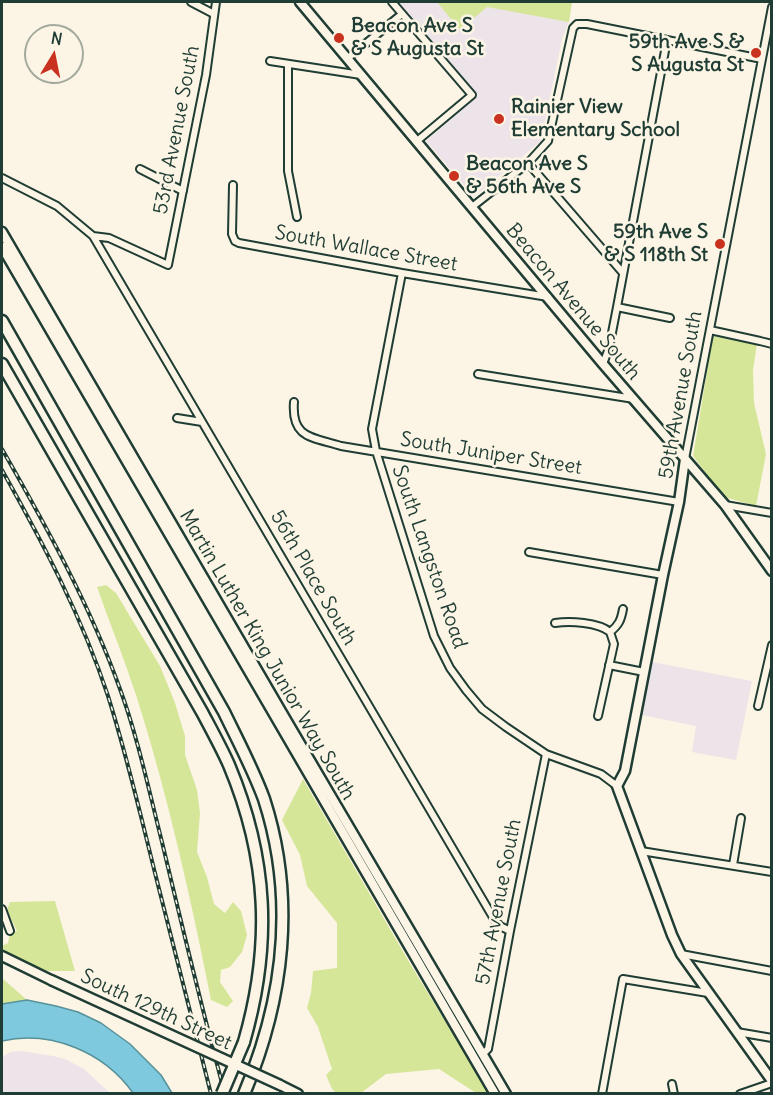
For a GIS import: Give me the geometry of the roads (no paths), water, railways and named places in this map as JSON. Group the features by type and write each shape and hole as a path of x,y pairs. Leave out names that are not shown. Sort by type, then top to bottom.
{"highway":[{"path":"2,321 224,712 250,764 263,798 271,825 282,887 280,962 267,1029 244,1094"},
{"path":"2,364 202,712 239,790 251,830 260,874 262,952 252,1016 244,1042 222,1094"}],"main road":[{"name":"Beacon Avenue South","path":"300,2 603,364 725,505 771,571"},
{"name":"Martin Luther King Junior Way South","path":"2,232 506,1094"},
{"name":"Martin Luther King Junior Way South","path":"2,247 495,1094"},
{"name":"59th Avenue South","path":"617,786 626,771 679,502 685,459"},
{"path":"617,786 681,954 771,1082"},
{"name":"South 129th Street","path":"2,956 298,1094"}],"street":[{"path":"191,2 214,14"},
{"name":"53rd Avenue South","path":"93,236 109,238 168,265 206,75 216,2"},
{"path":"392,2 472,95 417,141"},
{"name":"59th Avenue South","path":"685,459 771,7"},
{"path":"348,58 402,14"},
{"path":"472,207 528,163 548,141 573,28 576,24 588,24 762,59"},
{"path":"603,364 609,348 668,40"},
{"path":"270,62 362,75"},
{"path":"288,64 288,171 297,217"},
{"path":"528,163 623,273"},
{"path":"140,169 183,191"},
{"path":"2,178 57,206 93,236"},
{"name":"South Wallace Street","path":"233,185 232,231 237,242 548,297"},
{"name":"56th Place South","path":"93,236 494,919 504,929 510,931"},
{"name":"South Langston Road","path":"402,273 372,435 375,452 434,636 450,668 482,709 546,754 601,774 617,786"},
{"path":"617,307 670,318"},
{"path":"710,330 771,344"},
{"path":"478,374 634,399"},
{"name":"South Juniper Street","path":"294,402 293,414 300,431 305,435 342,446 679,502"},
{"path":"177,418 202,422"},
{"path":"725,505 771,513"},
{"path":"529,552 663,575"},
{"path":"610,632 621,620 623,609"},
{"path":"555,623 568,621 602,627 610,632 614,644 598,716"},
{"path":"758,706 771,645"},
{"path":"609,665 644,672"},
{"name":"57th Avenue South","path":"483,1054 488,1049 546,754"},
{"path":"733,865 741,818"},
{"path":"641,851 771,872"},
{"path":"2,909 10,931"},
{"path":"681,954 771,971"},
{"path":"602,1094 623,979 708,993"},
{"path":"736,1032 771,1038"},
{"path":"740,1094 771,1082"},
{"path":"672,1084 674,1094"}],"water":[{"path":"27,1000 78,1012 101,1023 130,1044 161,1075 172,1093 133,1093 107,1066 92,1056 57,1042 21,1038 2,1041 2,1004"}],"railway":[{"path":"2,449 81,596 108,658 126,708 143,765 225,1094"},
{"path":"2,470 61,581 108,696 134,786 211,1094"}],"place":[{"name":"Beacon Ave S & S Augusta St","path":"339,38"},
{"name":"59th Ave S & S Augusta St","path":"756,53"},
{"name":"Rainier View Elementary School","path":"499,119"},
{"name":"Beacon Ave S & 56th Ave S","path":"454,176"},
{"name":"59th Ave S & S 118th St","path":"720,244"}]}
